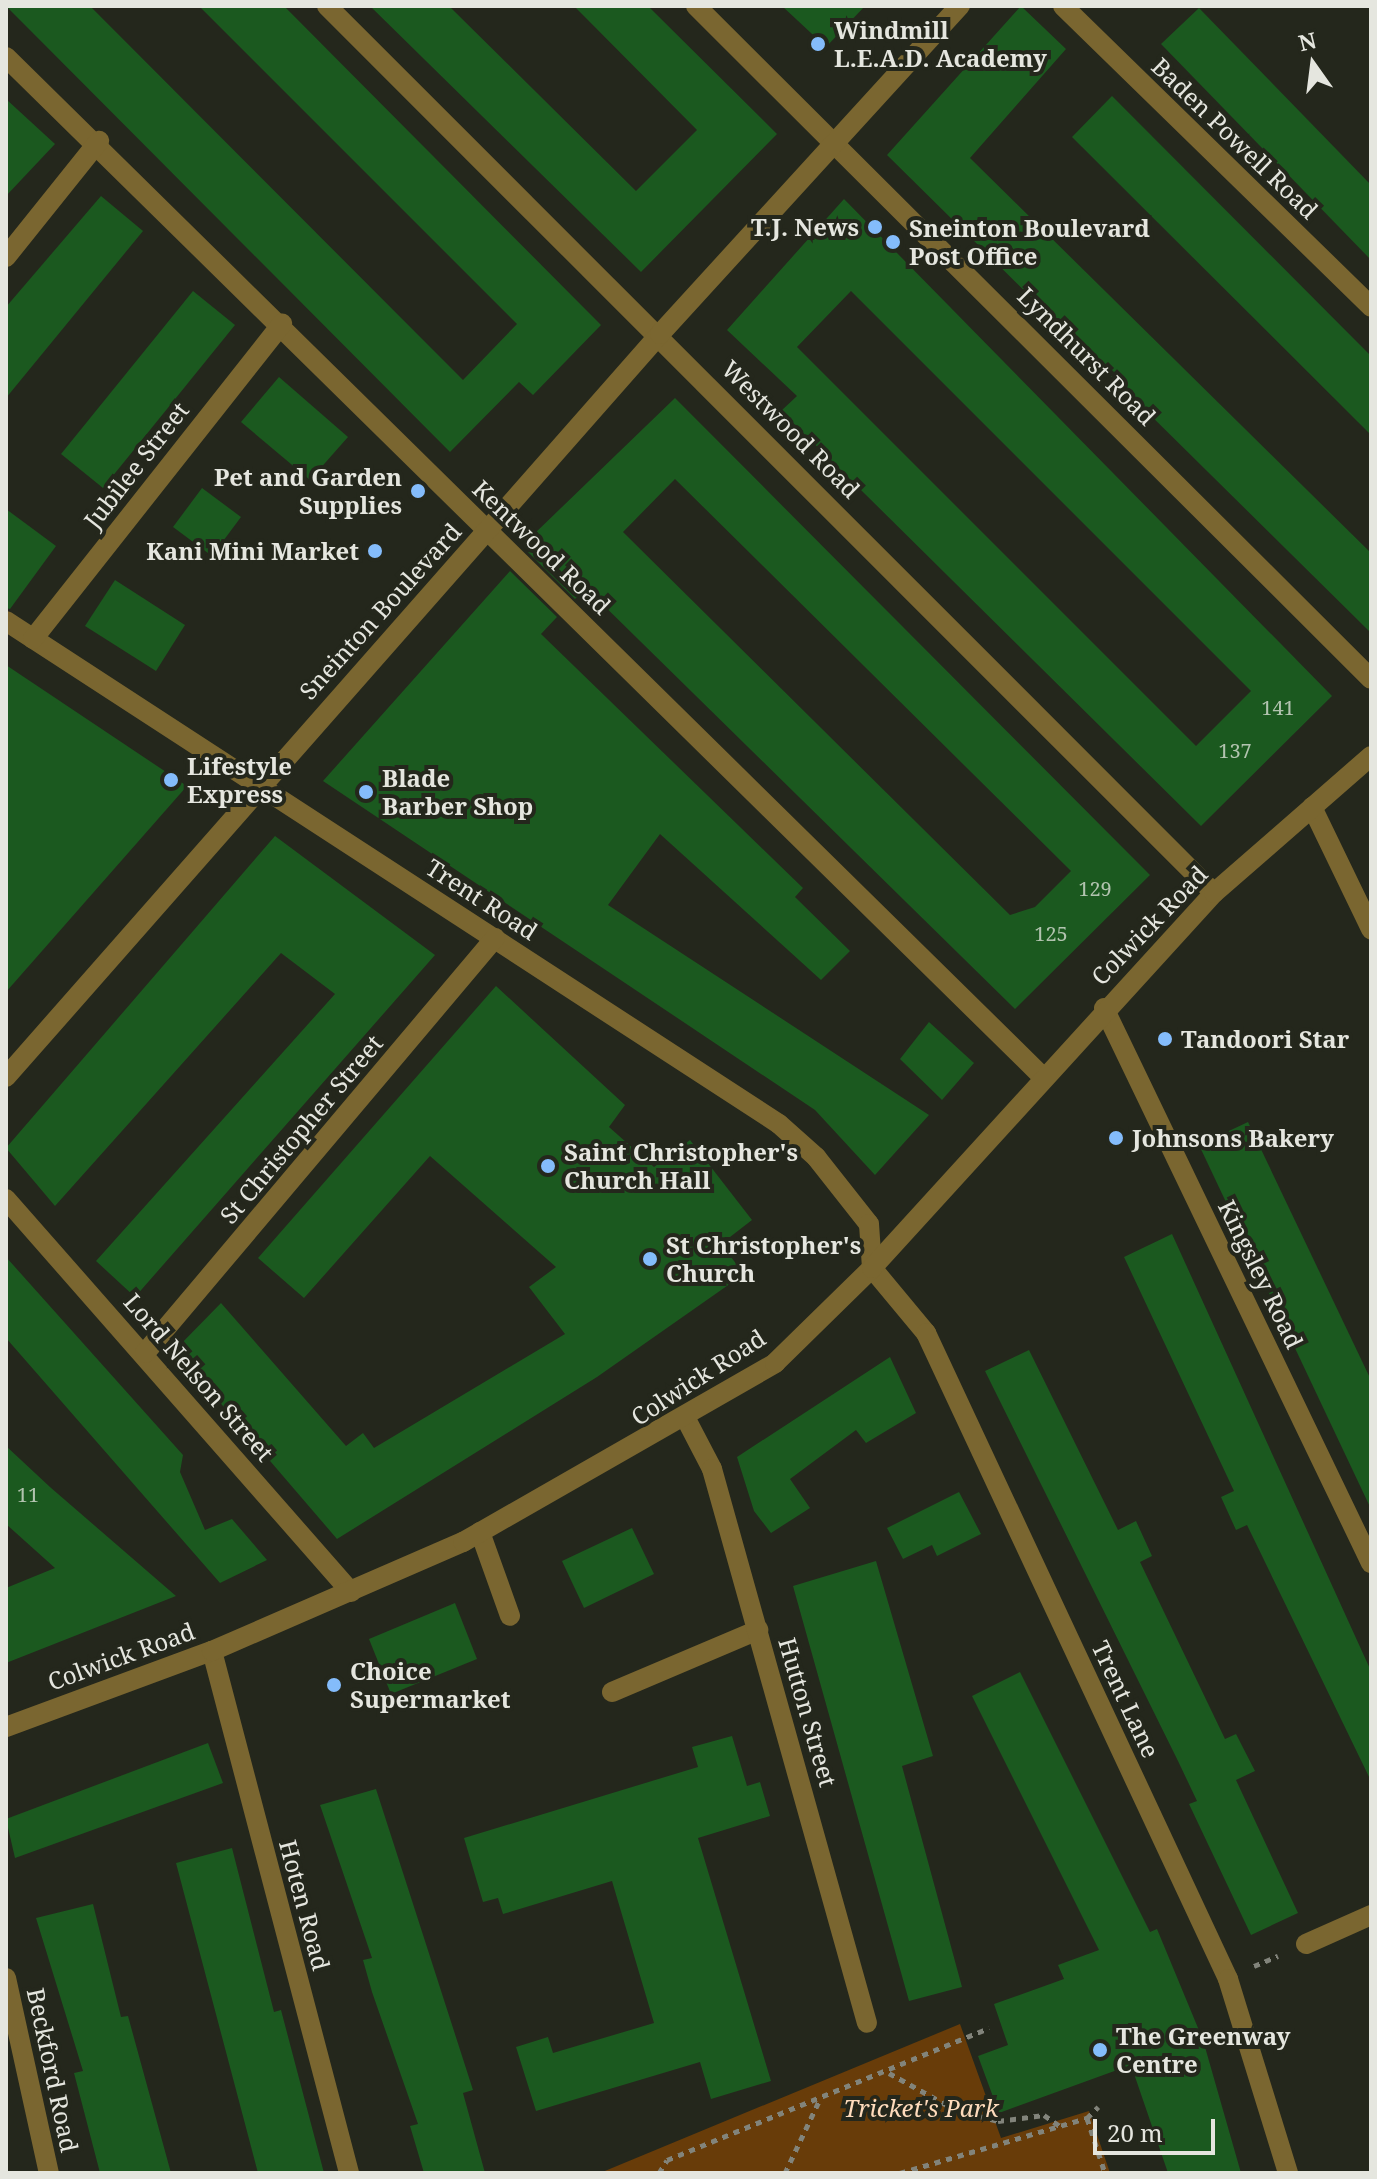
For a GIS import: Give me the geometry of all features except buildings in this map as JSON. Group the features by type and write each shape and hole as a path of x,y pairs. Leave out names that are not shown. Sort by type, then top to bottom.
{"street":[{"name":"Westwood Road","path":"327,6 660,334 1214,893"},
{"name":"Lyndhurst Road","path":"696,6 837,142 1371,679"},
{"name":"Sneinton Boulevard","path":"6,1077 660,334 960,6"},
{"name":"Baden Powell Road","path":"1063,6 1371,307"},
{"name":"Kentwood Road","path":"6,57 99,141 1041,1075"},
{"path":"6,257 99,141"},
{"name":"Jubilee Street","path":"33,639 282,324"},
{"name":"Trent Road","path":"6,621 779,1124 816,1157 869,1224 872,1268"},
{"name":"Colwick Road","path":"6,1727 212,1651 351,1592 480,1532 686,1419 775,1363 872,1268 1041,1075 1214,893 1371,756"},
{"path":"1312,807 1371,929"},
{"name":"St Christopher Street","path":"145,1353 495,938"},
{"name":"Kingsley Road","path":"1104,1008 1371,1563"},
{"name":"Lord Nelson Street","path":"6,1199 145,1353 351,1592"},
{"name":"Trent Lane","path":"872,1268 926,1333 1228,1979 1288,2173"},
{"name":"Hutton Street","path":"686,1419 712,1469 867,2023"},
{"path":"480,1532 510,1616"},
{"path":"612,1692 758,1630"},
{"name":"Hoten Road","path":"212,1651 349,2173"},
{"path":"1306,1944 1371,1915"},
{"name":"Beckford Road","path":"6,1978 49,2173"}],"path":[{"path":"1228,1979 1306,1944"},
{"path":"659,2173 667,2160 889,2073 989,2028"},
{"path":"889,2073 956,2110 998,2121 1044,2115 1060,2126"},
{"path":"785,2173 820,2099"},
{"path":"900,2173 1087,2118 1098,2107"},
{"path":"1087,2118 1105,2173"}],"green space":[{"name":"Tricket's Park","path":"960,2024 1001,2138 1089,2111 1110,2173 600,2173"}],"place":[{"name":"Windmill L.E.A.D. Academy","path":"818,44"},
{"name":"T.J. News","path":"875,227"},
{"name":"Sneinton Boulevard Post Office","path":"893,242"},
{"name":"Pet and Garden Supplies","path":"418,491"},
{"name":"Kani Mini Market","path":"375,551"},
{"name":"Lifestyle Express","path":"171,780"},
{"name":"Blade Barber Shop","path":"366,792"},
{"name":"Tandoori Star","path":"1165,1039"},
{"name":"Johnsons Bakery","path":"1116,1138"},
{"name":"Saint Christopher's Church Hall","path":"548,1166"},
{"name":"St Christopher's Church","path":"650,1259"},
{"name":"Choice Supermarket","path":"334,1685"},
{"name":"The Greenway Centre","path":"1100,2050"}]}
